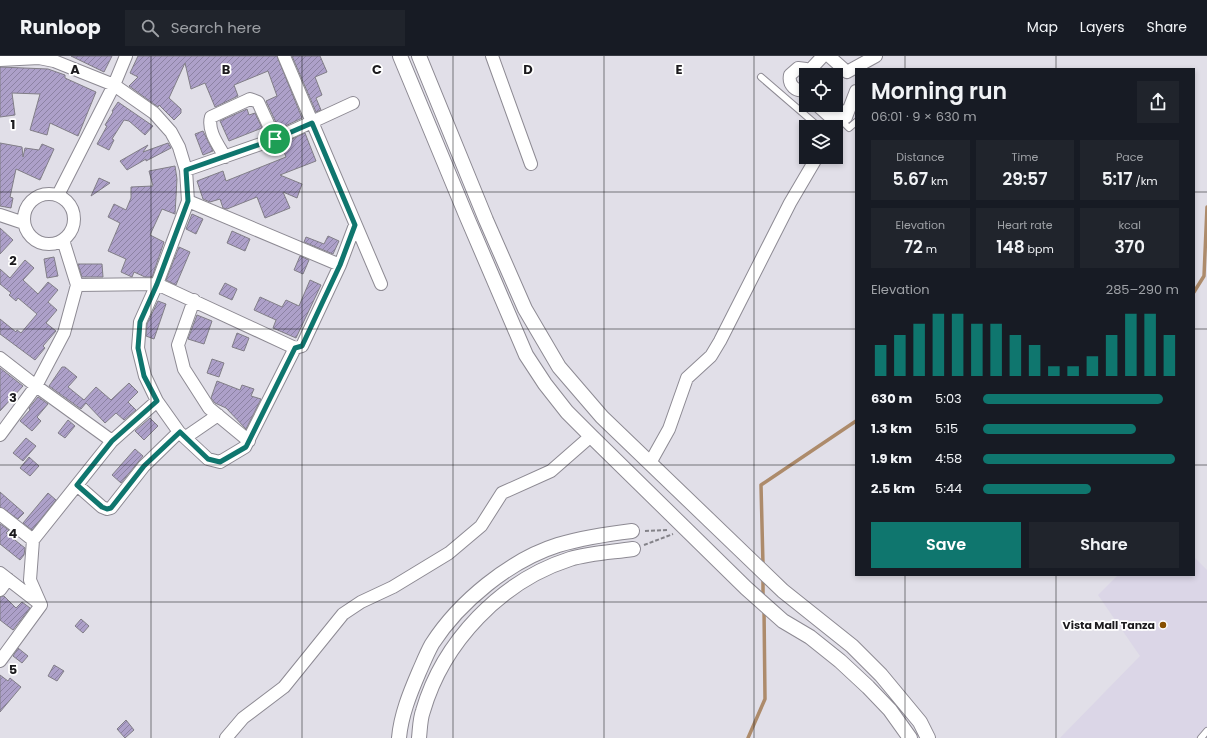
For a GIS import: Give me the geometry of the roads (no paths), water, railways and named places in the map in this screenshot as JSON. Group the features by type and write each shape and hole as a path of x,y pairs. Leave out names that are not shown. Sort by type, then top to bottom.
{"street":[{"path":"58,195 114,85 126,56"},
{"path":"284,56 381,284"},
{"path":"400,56 490,273 526,355 549,390 591,436 746,588 783,621 810,637 840,661 890,710 910,738"},
{"path":"419,56 486,220 508,265 526,309 559,367 602,417 783,591 852,646 881,675 920,722 928,738"},
{"path":"492,56 531,164"},
{"path":"814,68 823,56"},
{"path":"829,56 847,72 855,68"},
{"path":"0,60 12,57 39,58 54,61 114,85 154,113 171,132 179,147 186,170 188,201 157,284 140,322 138,348 144,376 157,401 183,434 208,459 220,462 246,447 295,348"},
{"path":"856,68 869,62"},
{"path":"799,68 790,75 792,86 799,89"},
{"path":"843,122 855,93"},
{"path":"225,157 210,126 211,117 250,99 258,102 275,139"},
{"path":"186,170 275,139 353,103"},
{"path":"828,112 840,120"},
{"path":"650,463 669,429 687,378 711,356 720,341 790,203 813,164"},
{"path":"47,194 58,195 71,207 74,216 72,229 63,240 54,244 44,244 35,240 28,232 24,223 24,212 37,196 47,194"},
{"path":"188,201 340,265"},
{"path":"0,215 24,223"},
{"path":"78,284 157,284 295,348 302,346 340,265 355,225"},
{"path":"0,435 36,386 64,333 78,284 63,240"},
{"path":"194,300 178,345 184,369 209,408 249,441"},
{"path":"0,358 112,441"},
{"path":"41,604 30,580 33,540 112,441 157,401"},
{"path":"77,485 102,507 107,509 111,508 144,466 183,434 218,415"},
{"path":"226,738 243,718 284,687 343,614 361,602 393,587 449,553 481,526 502,493 551,471 591,436"},
{"path":"0,514 33,540"},
{"path":"399,738 400,726 410,692 432,645 453,616 482,589 522,560 558,545 601,535 632,531"},
{"path":"419,738 423,711 443,663 463,634 490,604 532,576 570,559 633,549"},
{"path":"0,590 4,576 41,604"},
{"path":"0,661 41,604"}],"lane":[{"path":"761,77 811,120"},
{"path":"1200,738 1207,731"}],"waterway":[{"path":"1195,290 1204,276 1207,207"},
{"path":"763,565 761,485 855,422"},
{"path":"763,577 763,599"},
{"path":"748,738 765,699 764,609"}],"place":[{"name":"Vista Mall Tanza","path":"1163,625"}]}
